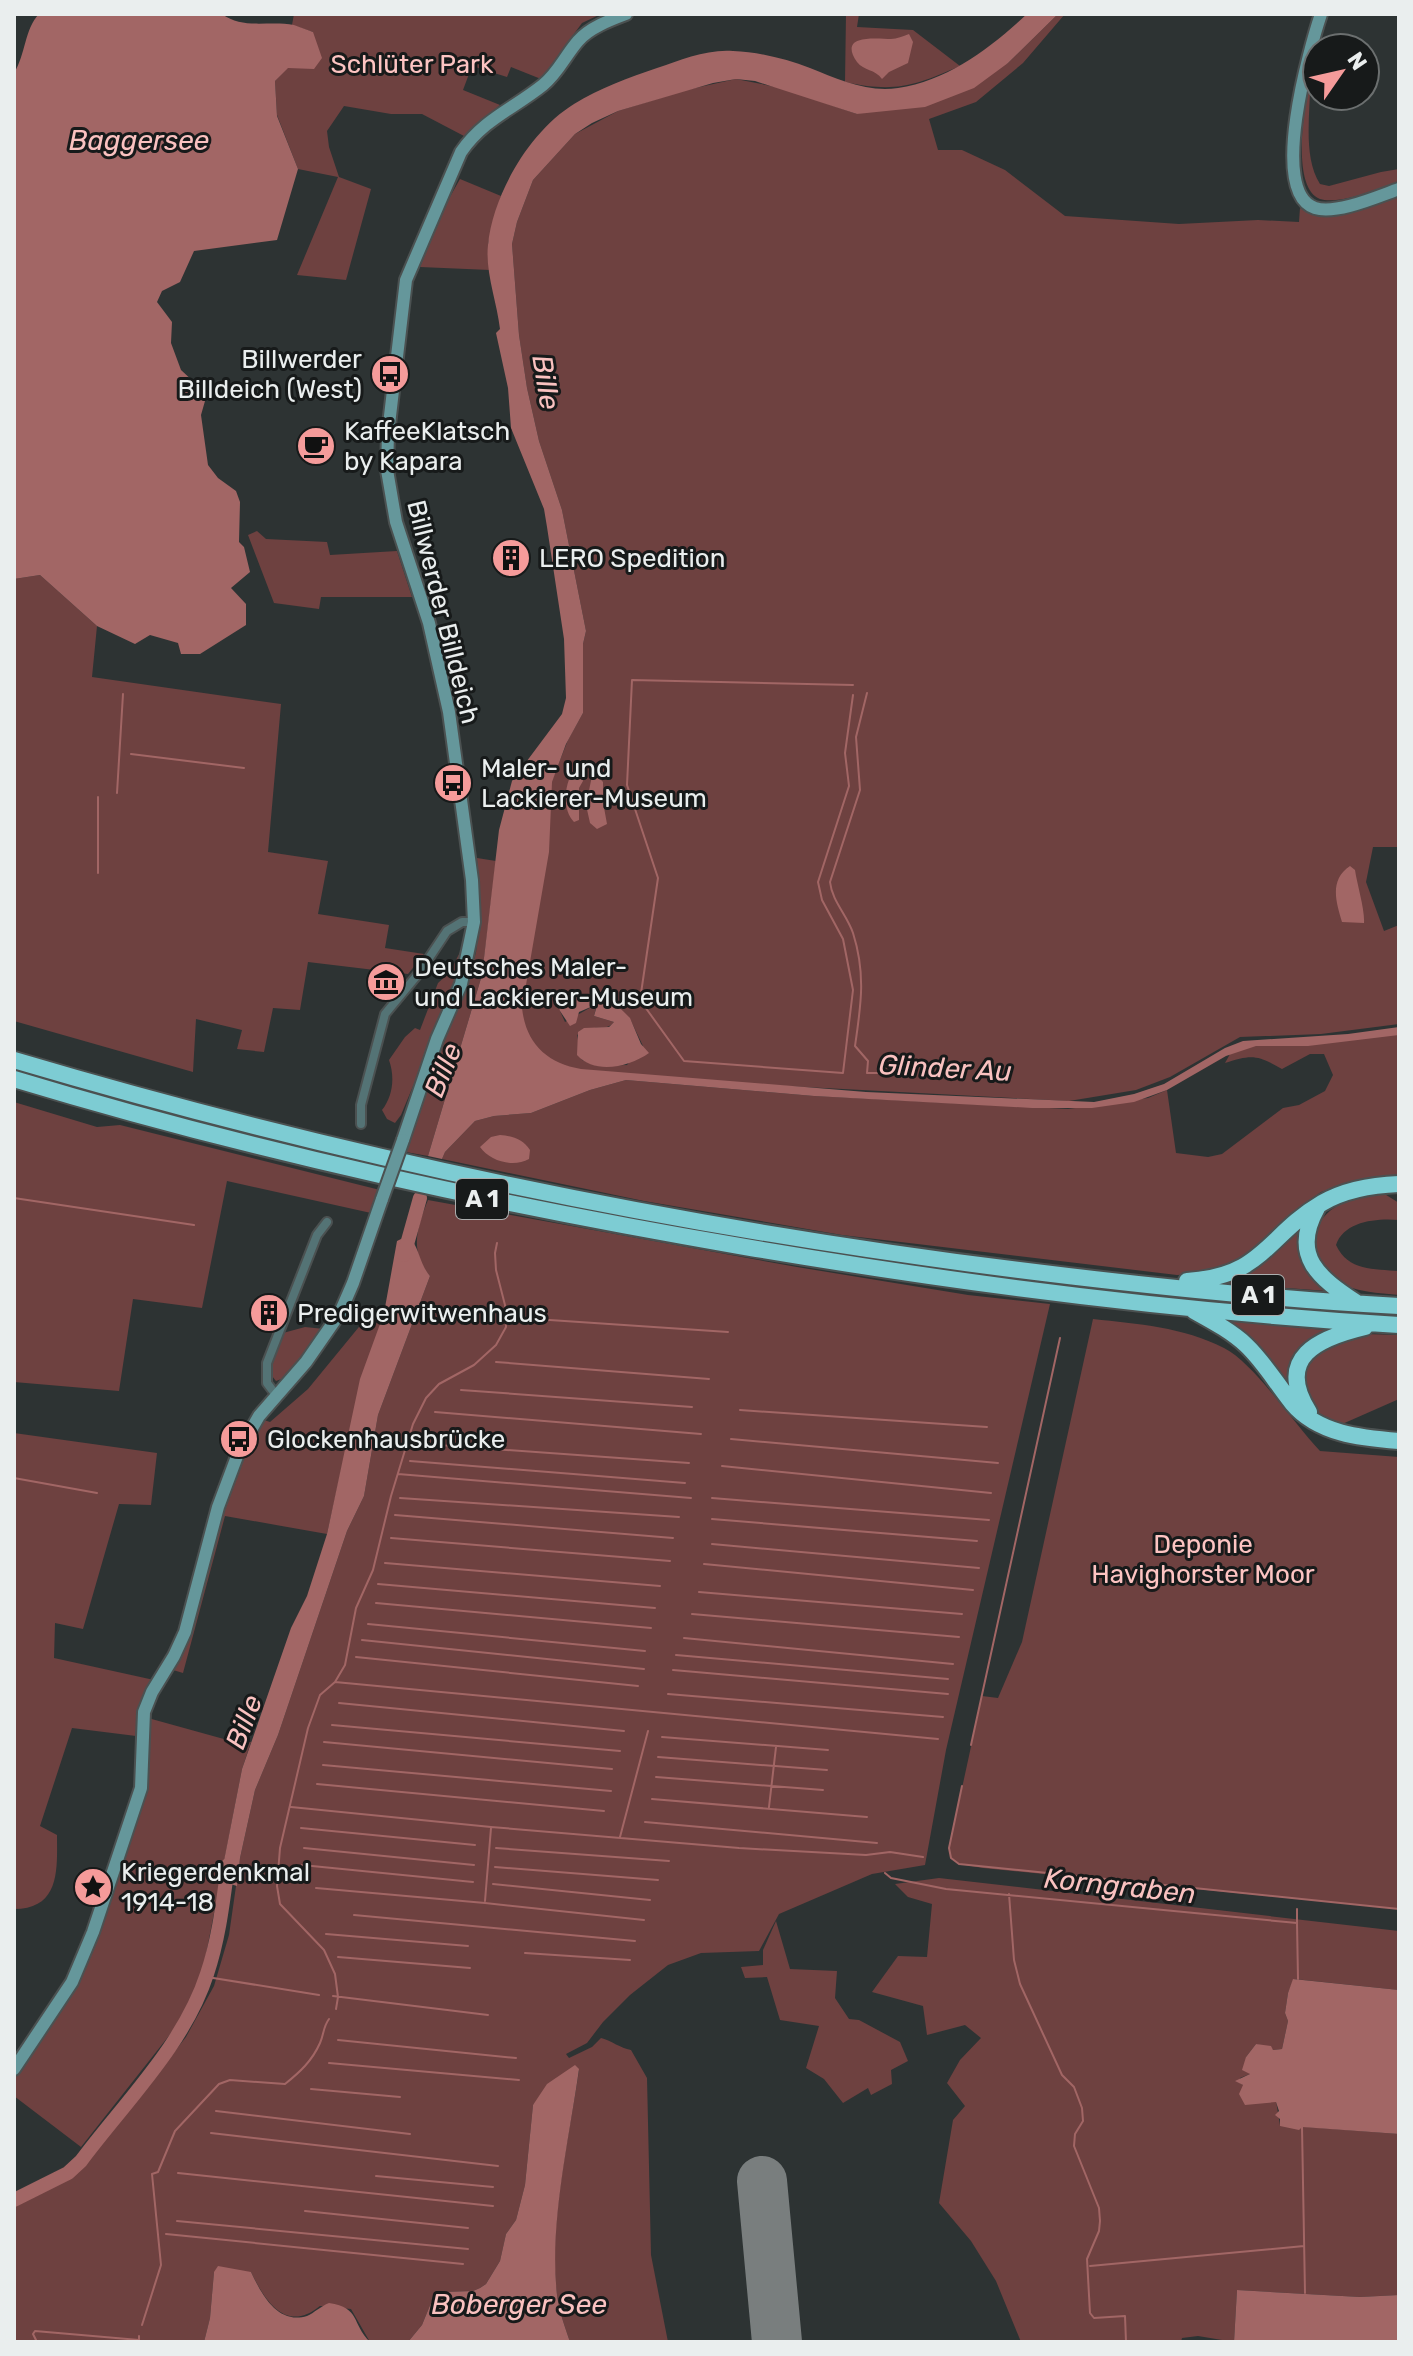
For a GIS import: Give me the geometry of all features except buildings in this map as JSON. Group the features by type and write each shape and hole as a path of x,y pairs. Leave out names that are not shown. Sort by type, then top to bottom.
{"highway":[{"name":"A 1","path":"14,1060 264,1130 592,1203 853,1248 1158,1286 1399,1306"},
{"name":"A 1","path":"14,1079 134,1114 395,1181 577,1219 957,1281 1190,1308 1399,1325"},
{"path":"1158,1286 1227,1275 1265,1252 1319,1204 1355,1189 1399,1184"},
{"path":"1319,1204 1308,1223 1308,1257 1320,1276 1359,1304"},
{"path":"1190,1308 1247,1345 1294,1405 1318,1422 1342,1434 1399,1441"},
{"path":"1318,1422 1300,1394 1297,1377 1304,1355 1328,1337 1379,1324"}],"street":[{"path":"1321,14 1302,76 1297,110 1296,178 1301,197 1309,206 1326,209 1357,203 1399,189"},
{"name":"Billwerder Billdeich","path":"14,2069 72,1982 93,1932 141,1788 144,1712 185,1632 218,1507 239,1451 259,1416 312,1355 340,1313 469,957 474,922 473,888 449,712 429,623 390,496 388,433 402,300 413,261 468,142 494,117 543,85 584,35 622,15"},
{"path":"361,1124 361,1105 385,1014 419,973 447,931 462,922 474,922"},
{"path":"276,1395 267,1383 267,1363 317,1235 327,1222"}],"green space":[{"name":"Schlüter Park","path":"294,14 601,14 582,23 541,79 511,67 507,77 472,66 463,90 500,105 464,136 422,114 391,114 344,106 327,131 329,147 339,177 371,189 346,280 297,275 338,177 298,169 277,115 275,81 313,32 292,25"},
{"path":"846,14 859,14 857,27 913,30 960,66 904,86 878,87 845,82"},
{"path":"1058,14 1065,14 1023,63 976,102 929,119 938,150 962,150 1005,170 1065,216 1179,224 1258,220 1299,222 1300,208 1318,216 1329,215 1399,193 1399,847 1373,847 1366,882 1384,931 1399,925 1399,1024 1321,1034 1240,1037 1170,1077 1136,1090 1069,1101 727,1083 553,1068 519,1034 522,959 551,783 568,740 583,713 583,644 586,631 562,510 539,441 527,388 519,335 512,244 533,180 575,134 618,111 686,90 736,79 781,88 857,114 1008,63","holes":["567,993 582,994 619,1007 631,1021 643,1046 627,1065 598,1066 582,1060 577,1035 586,1029 605,1027 614,1022 594,1016 596,1008 593,1006 565,1022 560,1011"]},
{"path":"1305,112 1309,112 1311,160 1320,184 1329,186 1399,169 1399,182 1337,200 1320,199 1305,179 1302,144"},
{"path":"460,179 501,196 488,243 490,270 420,267 443,209"},
{"path":"257,531 266,539 327,542 330,555 397,551 412,597 321,597 319,609 274,603 248,535"},
{"path":"40,575 97,626 92,677 281,704 268,852 328,861 318,914 389,925 385,948 424,954 408,974 308,962 300,1010 273,1008 264,1052 237,1049 242,1030 196,1019 193,1072 14,1021 14,579"},
{"path":"477,858 496,861 482,975 428,1156 406,1152 476,952 480,914"},
{"path":"460,952 464,955 455,985 395,1123 387,1119 382,1110 392,1086 389,1060 405,1037 415,1028 420,1030 438,983 450,972"},
{"path":"1399,1034 1399,1179 1350,1182 1321,1192 1300,1207 1243,1260 1214,1273 1177,1275 842,1235 644,1201 442,1159 475,1121 531,1113 626,1080 814,1096 1068,1109 1148,1098 1167,1090 1176,1153 1208,1157 1222,1154 1283,1108 1299,1105 1325,1091 1333,1075 1324,1054 1310,1054 1282,1069 1255,1057 1225,1063 1230,1054 1248,1045"},
{"path":"14,1102 97,1127 120,1125 380,1190 371,1213 227,1181 202,1308 133,1299 119,1391 14,1382"},
{"path":"1383,1193 1399,1203 1399,1220 1372,1221 1354,1226 1340,1237 1336,1245 1347,1260 1355,1264 1371,1269 1399,1271 1399,1295 1359,1290 1338,1282 1322,1267 1314,1248 1317,1228 1331,1210 1349,1200"},
{"path":"428,1200 797,1267 968,1295 1050,1304 946,1750 925,1865 872,1874 779,1914 759,1951 701,1953 668,1965 630,1995 587,2043 566,2054 569,2058 592,2047 601,2038 631,2050 647,2078 651,2255 668,2342 570,2342 564,2325 557,2295 555,2240 579,2070 533,2105 525,2185 516,2220 506,2234 500,2261 486,2284 473,2291 443,2292 433,2298 422,2325 408,2342 370,2342 351,2309 320,2306 297,2317 287,2315 270,2303 251,2272 214,2272 210,2318 204,2342 14,2342 14,2205 71,2177 86,2164 186,2037 214,1986 229,1935 240,1858 255,1790 278,1735 347,1531 364,1496 378,1415 430,1276 423,1267 417,1249 418,1230"},
{"path":"1304,1220 1327,1291 1221,1283 1256,1265"},
{"path":"382,1318 345,1453 327,1534 225,1516 183,1673 173,1670 222,1510 252,1439 264,1420 270,1422 308,1389 363,1322"},
{"name":"Deponie Havighorster Moor","path":"1093,1319 1193,1335 1224,1348 1248,1367 1320,1451 1399,1457 1399,1909 983,1868 959,1864 951,1858 949,1848 982,1696 998,1698 1022,1642"},
{"path":"1227,1321 1326,1330 1304,1349 1294,1395 1264,1354"},
{"path":"305,1327 324,1329 287,1377 276,1381 268,1371 283,1333"},
{"path":"1365,1334 1399,1335 1399,1399 1340,1425 1316,1412 1301,1379 1313,1352"},
{"path":"14,1433 157,1453 151,1505 119,1504 83,1629 55,1623 54,1658 154,1680 141,1707 136,1736 72,1728 40,1826 57,1835 53,1884 41,1902 14,1909"},
{"path":"148,1718 231,1741 251,1742 242,1769 202,1975 179,2023 81,2147 14,2096 14,2073 48,2026 141,1810 146,1784"},
{"path":"939,1878 1399,1931 1399,1990 1294,1979 1288,1993 1285,2013 1288,2021 1282,2049 1273,2050 1256,2044 1246,2057 1250,2074 1240,2078 1240,2083 1243,2085 1245,2104 1276,2101 1280,2125 1399,2134 1399,2295 1360,2297 1237,2290 1234,2342 1198,2336 1182,2338 1181,2342 1021,2342 996,2281 971,2241 939,2203 953,2120 965,2106 947,2083 960,2060 981,2038 965,2025 927,2035 923,2006 872,1992 898,1956 927,1957 932,1904 908,1897 895,1884"},
{"path":"776,1921 790,1969 837,1971 835,1998 849,2019 859,2020 900,2042 908,2061 891,2070 892,2084 871,2095 868,2088 843,2103 824,2079 806,2068 819,2026 780,2020 767,1977 745,1978 741,1967 763,1965 763,1950"}],"water":[{"name":"Baggersee","path":"39,14 222,14 239,22 294,25 313,32 322,58 314,69 288,68 275,81 277,116 298,169 277,240 194,251 180,282 162,291 157,302 172,322 171,343 181,370 195,383 205,401 201,415 208,465 218,478 236,491 240,502 239,542 244,547 250,572 231,588 246,604 246,625 200,654 181,654 178,643 150,635 135,644 97,626 40,575 14,579 14,73 30,27"},
{"path":"1027,14 1058,14 1008,63 974,88 925,107 857,114 755,81 736,79 713,83 618,111 592,123 575,134 533,180 512,244 519,335 527,388 539,441 562,510 586,631 583,644 583,713 566,744 552,782 549,852 522,1008 528,1032 548,1057 581,1069 866,1092 1094,1102 1164,1084 1225,1048 1243,1041 1348,1034 1399,1027 1399,1035 1308,1046 1256,1046 1226,1056 1167,1090 1134,1102 1092,1108 1032,1108 814,1096 626,1080 531,1113 475,1121 442,1159 428,1156 482,975 499,830 512,781 562,714 566,698 564,639 544,509 511,428 508,388 496,333 500,329 490,276 488,245 497,205 506,185 543,130 574,104 614,84 685,59 723,51 753,53 792,62 864,87 898,88 934,78 968,61"},
{"path":"909,34 913,42 908,63 882,79 860,65 852,53 852,46 862,40 893,39"},
{"path":"579,764 583,781 579,788 579,820 574,822 567,809 566,792 570,776"},
{"path":"593,771 603,782 607,824 597,829 590,823 586,805"},
{"path":"1350,866 1355,870 1364,923 1342,922 1338,907 1336,892 1339,878"},
{"path":"567,993 582,994 619,1007 630,1018 641,1044 649,1053 632,1062 612,1067 584,1061 577,1055 578,1032 584,1028 609,1027 614,1022 594,1016 596,1009 593,1006 579,1012 576,1023 570,1026 557,1000"},
{"path":"500,1135 524,1143 530,1150 529,1159 516,1163 502,1162 484,1152 480,1147 491,1137"},
{"path":"403,1238 412,1240 430,1276 378,1415 364,1496 347,1531 278,1735 255,1790 237,1886 220,1881 242,1769 327,1534 360,1379 384,1313 397,1241"},
{"path":"1293,1979 1399,1990 1399,2134 1302,2127 1299,2130 1280,2126 1280,2119 1275,2115 1279,2111 1276,2102 1245,2105 1239,2094 1243,2085 1235,2081 1250,2074 1242,2070 1246,2057 1256,2044 1271,2046 1273,2050 1282,2049 1288,2021 1285,2013 1288,1993"},
{"name":"Boberger See","path":"575,2065 579,2069 561,2182 555,2268 557,2295 570,2342 408,2342 422,2325 433,2298 443,2292 480,2288 486,2284 500,2261 506,2234 516,2220 525,2185 533,2105 547,2084"},
{"name":"Boberger See","path":"218,2266 251,2272 272,2305 287,2316 307,2316 329,2303 339,2305 351,2313 370,2342 204,2342 210,2318 214,2272"},
{"path":"1237,2290 1360,2297 1399,2295 1399,2342 1234,2342"}],"waterway":[{"path":"853,685 632,680 627,785 658,878 640,1000 684,1061 843,1073 853,990 843,939 822,900 818,882 849,786 845,753 853,695"},
{"name":"Glinder Au","path":"867,693 856,737 860,790 830,882 853,933 860,962 860,1003 855,1046 868,1061 867,1073 885,1073"},
{"path":"117,793 123,694"},
{"path":"131,754 244,768"},
{"path":"98,797 98,873"},
{"path":"14,1198 194,1225"},
{"name":"Bille","path":"404,1255 420,1198"},
{"path":"336,2009 335,1974 324,1950 280,1904 277,1886 280,1848 308,1728 320,1695 335,1682 345,1665 356,1608 373,1570 413,1424 426,1398 439,1384 474,1365 496,1345 506,1327 505,1305 496,1270 497,1243"},
{"path":"520,1318 728,1332"},
{"path":"971,1745 1060,1338"},
{"path":"496,1362 709,1379"},
{"path":"461,1390 692,1407"},
{"path":"740,1410 987,1427"},
{"path":"435,1412 701,1434"},
{"path":"731,1439 998,1463"},
{"path":"410,1443 689,1463"},
{"path":"410,1461 685,1483"},
{"path":"722,1466 991,1493"},
{"path":"398,1474 691,1498"},
{"path":"14,1478 97,1493"},
{"path":"400,1498 679,1517"},
{"path":"712,1498 989,1520"},
{"path":"395,1515 673,1538"},
{"path":"712,1519 977,1541"},
{"path":"391,1538 670,1561"},
{"path":"712,1544 979,1568"},
{"path":"385,1563 660,1586"},
{"path":"704,1564 973,1590"},
{"path":"378,1584 655,1608"},
{"path":"699,1592 962,1614"},
{"path":"376,1603 651,1628"},
{"path":"692,1614 959,1637"},
{"path":"368,1624 645,1651"},
{"path":"684,1638 953,1664"},
{"path":"362,1640 644,1669"},
{"path":"676,1655 948,1679"},
{"path":"356,1657 638,1686"},
{"path":"673,1670 948,1694"},
{"path":"335,1682 938,1739"},
{"path":"668,1694 943,1717"},
{"path":"339,1703 624,1731"},
{"path":"332,1725 620,1751"},
{"path":"620,1837 648,1731"},
{"path":"662,1737 828,1750"},
{"path":"324,1742 612,1769"},
{"path":"769,1807 776,1747"},
{"path":"658,1757 827,1770"},
{"path":"323,1765 611,1791"},
{"path":"656,1777 823,1790"},
{"path":"317,1784 604,1811"},
{"path":"962,1786 949,1848 951,1858 959,1864 1399,1909"},
{"path":"652,1799 867,1817"},
{"path":"291,1807 739,1848 866,1855 890,1852 923,1857"},
{"path":"645,1822 877,1843"},
{"path":"301,1828 475,1845"},
{"path":"485,1901 491,1828"},
{"path":"304,1848 474,1865"},
{"path":"496,1848 669,1861"},
{"name":"Bille","path":"14,2200 68,2173 81,2161 169,2049 197,2000 207,1974 218,1933 228,1865"},
{"path":"302,1865 473,1882"},
{"path":"495,1867 658,1880"},
{"name":"Korngraben","path":"885,1873 891,1878 946,1889 1297,1923 1298,1979"},
{"path":"493,1884 650,1900"},
{"path":"316,1888 644,1920"},
{"path":"1009,1894 1014,1960 1020,1984 1062,2075 1074,2087 1082,2108 1083,2121 1075,2134 1074,2146 1099,2208 1100,2221 1087,2259 1090,2313 1094,2318 1125,2316 1126,2342"},
{"path":"1297,1909 1297,1923"},
{"path":"354,1915 635,1941"},
{"path":"326,1934 468,1946"},
{"path":"525,1953 630,1960"},
{"path":"338,1957 470,1968"},
{"path":"207,1977 319,1995"},
{"path":"333,1996 488,2015"},
{"path":"142,2325 161,2265 152,2174 158,2172 175,2131 219,2084 230,2080 285,2084 313,2055 329,2019"},
{"path":"338,2040 516,2058"},
{"path":"329,2063 519,2080"},
{"path":"311,2089 400,2097"},
{"path":"216,2111 410,2134"},
{"path":"1302,2127 1305,2293"},
{"path":"211,2133 498,2166"},
{"path":"178,2173 493,2206"},
{"path":"376,2176 493,2187"},
{"path":"305,2211 468,2228"},
{"path":"177,2221 468,2249"},
{"path":"166,2234 463,2264"},
{"path":"1090,2266 1304,2246"},
{"path":"37,2342 33,2334 35,2331 139,2340 139,2336"}],"runway":[{"path":"762,2181 777,2342"}],"place":[{"name":"Billwerder Billdeich (West)","path":"390,374"},
{"name":"KaffeeKlatsch by Kapara","path":"316,446"},
{"name":"LERO Spedition","path":"511,558"},
{"name":"Maler- und Lackierer-Museum","path":"453,783"},
{"name":"Deutsches Maler- und Lackierer-Museum","path":"386,982"},
{"name":"Predigerwitwenhaus","path":"269,1313"},
{"name":"Glockenhausbrücke","path":"239,1439"},
{"name":"Kriegerdenkmal 1914-18","path":"93,1887"}]}
